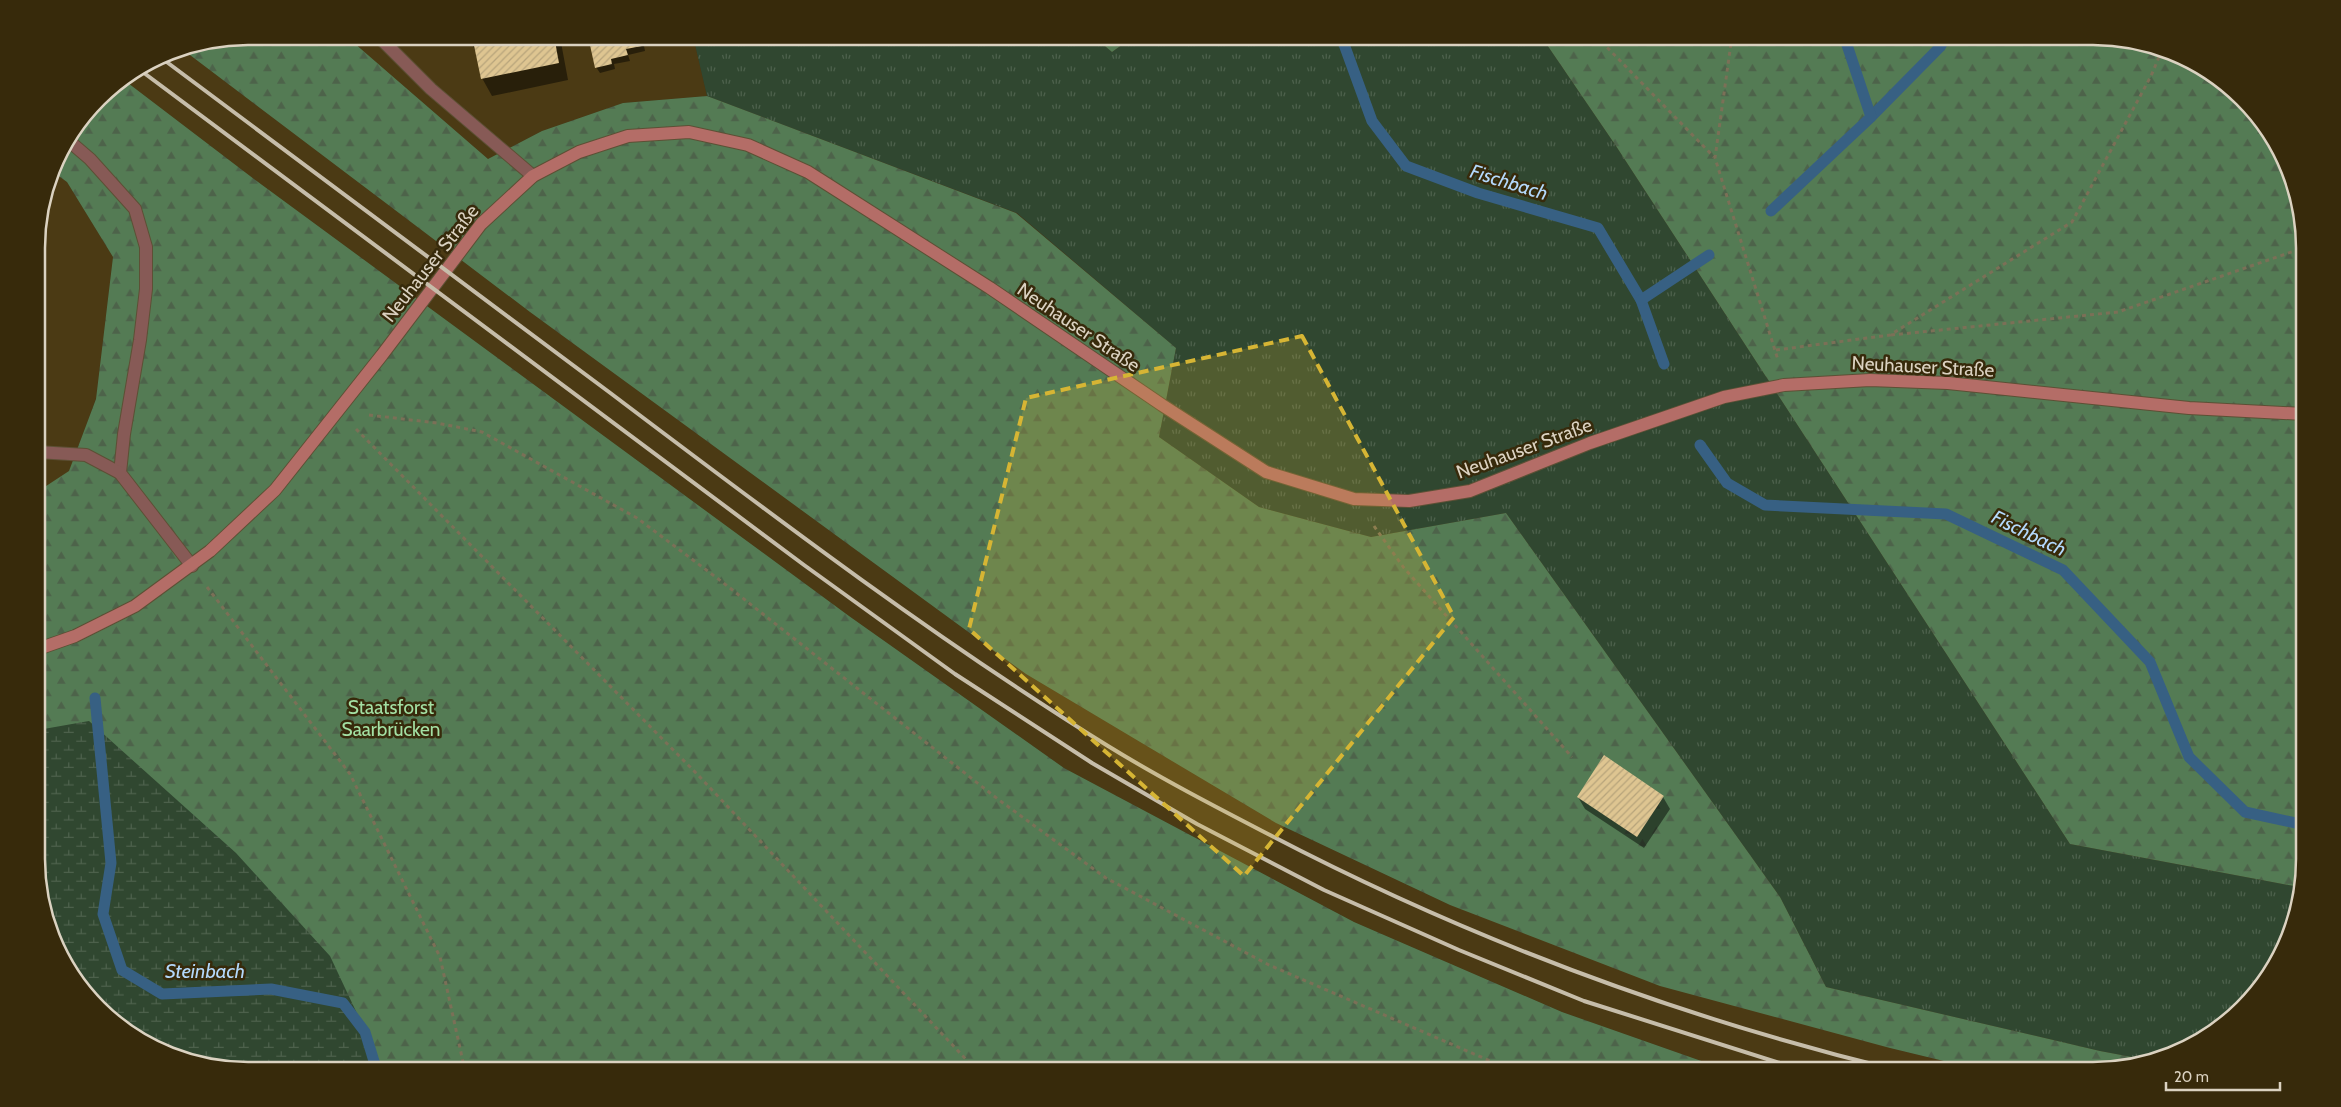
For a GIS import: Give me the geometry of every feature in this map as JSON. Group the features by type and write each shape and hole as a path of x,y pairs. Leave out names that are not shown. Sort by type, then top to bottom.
{"main road":[{"name":"Neuhauser Straße","path":"45,647 75,636 135,606 192,566 275,490 481,224 533,176 579,152 628,136 689,132 748,145 808,172 990,288 1162,405 1266,472 1354,499 1409,501 1470,491 1590,443 1724,396 1784,385 1870,380 1948,383 2189,408 2296,414"}],"lane":[{"path":"387,45 431,88 533,176"},
{"path":"73,145 90,159 135,209 146,246 146,290 120,472"},
{"path":"45,452 86,455 120,472 192,566"}],"path":[{"path":"1605,45 1715,158"},
{"path":"1731,45 1715,158 1776,350 1890,335 2118,312 2296,250"},
{"path":"1890,335 2072,222 2152,76 2160,56"},
{"path":"337,411 437,423 482,432 637,518 729,587 999,800 1106,878 1269,965 1493,1062"},
{"path":"337,411 377,448 697,774 969,1062"},
{"path":"1354,499 1404,568 1572,757"},
{"path":"192,566 228,617 350,774 440,957 462,1062"}],"highlighted area":[{"path":"1302,336 1454,617 1244,876 969,629 1026,398"}],"shaded area":[{"path":"356,45 695,45 707,96 623,103 542,131 488,159"},
{"path":"189,54 530,312 1026,674 1276,823 1450,905 1890,1048 1948,1062 1704,1062 1562,1012 1354,922 1064,768 849,616 254,179 129,84 158,66"},
{"path":"58,176 67,182 113,257 96,398 69,472 45,487 45,235 49,209"}],"green space":[{"path":"235,45 356,45 488,159 542,131 623,103 707,96 1016,213 1176,348 1159,437 1259,507 1371,537 1506,513 1780,897 1826,987 2134,1057 2106,1062 1948,1062 1660,986 1450,905 1276,823 1026,674 530,312 189,54"},
{"path":"695,45 1104,45 1112,52 1122,45 1547,45 1616,146 2070,844 2294,886 2289,911 2281,936 2269,960 2246,993 2227,1012 2206,1028 2170,1047 2134,1057 1826,987 1780,897 1506,513 1371,537 1259,507 1159,437 1176,348 1017,213 707,96"},
{"path":"1104,45 1122,45 1112,52"},
{"path":"1547,45 2106,45 2145,52 2183,66 2206,79 2227,95 2246,114 2262,135 2281,171 2289,196 2296,235 2296,872 2294,886 2070,844 1616,146"},
{"name":"Staatsforst Saarbrücken","path":"129,84 254,179 849,616 1064,768 1354,922 1562,1012 1704,1062 235,1062 196,1055 158,1041 135,1028 114,1012 95,993 79,972 60,936 52,911 45,872 45,487 69,471 96,399 113,257 67,182 58,176 79,135 95,114 114,95"},
{"path":"89,721 236,853 330,956 380,1062 235,1062 209,1058 171,1047 158,1041 135,1028 114,1012 95,993 79,972 60,936 52,911 45,872 45,729"}],"building":[{"path":"474,45 556,45 559,63 481,79"},
{"path":"590,45 642,45 626,49 628,55 611,59 612,64 595,68"},
{"path":"1604,755 1664,796 1637,837 1577,797"}],"waterway":[{"name":"Fischbach","path":"1344,45 1372,121 1406,166 1478,193 1598,228 1641,300 1664,364"},
{"path":"1771,211 1871,117 1847,45"},
{"path":"1871,117 1941,45"},
{"path":"1641,300 1709,255"},
{"name":"Fischbach","path":"1700,445 1727,483 1765,505 1946,514 2063,570 2150,662 2189,757 2245,812 2296,823"},
{"name":"Steinbach","path":"95,698 111,863 103,914 122,970 162,994 271,989 343,1003 365,1032 374,1062"}],"railway":[{"path":"167,62 854,575 1043,705 1167,781 1343,872 1497,940 1575,971 1654,999 1734,1025 1865,1062"},
{"path":"145,73 804,565 955,674 1092,763 1197,824 1324,890 1459,950 1584,1001 1777,1062"}]}
